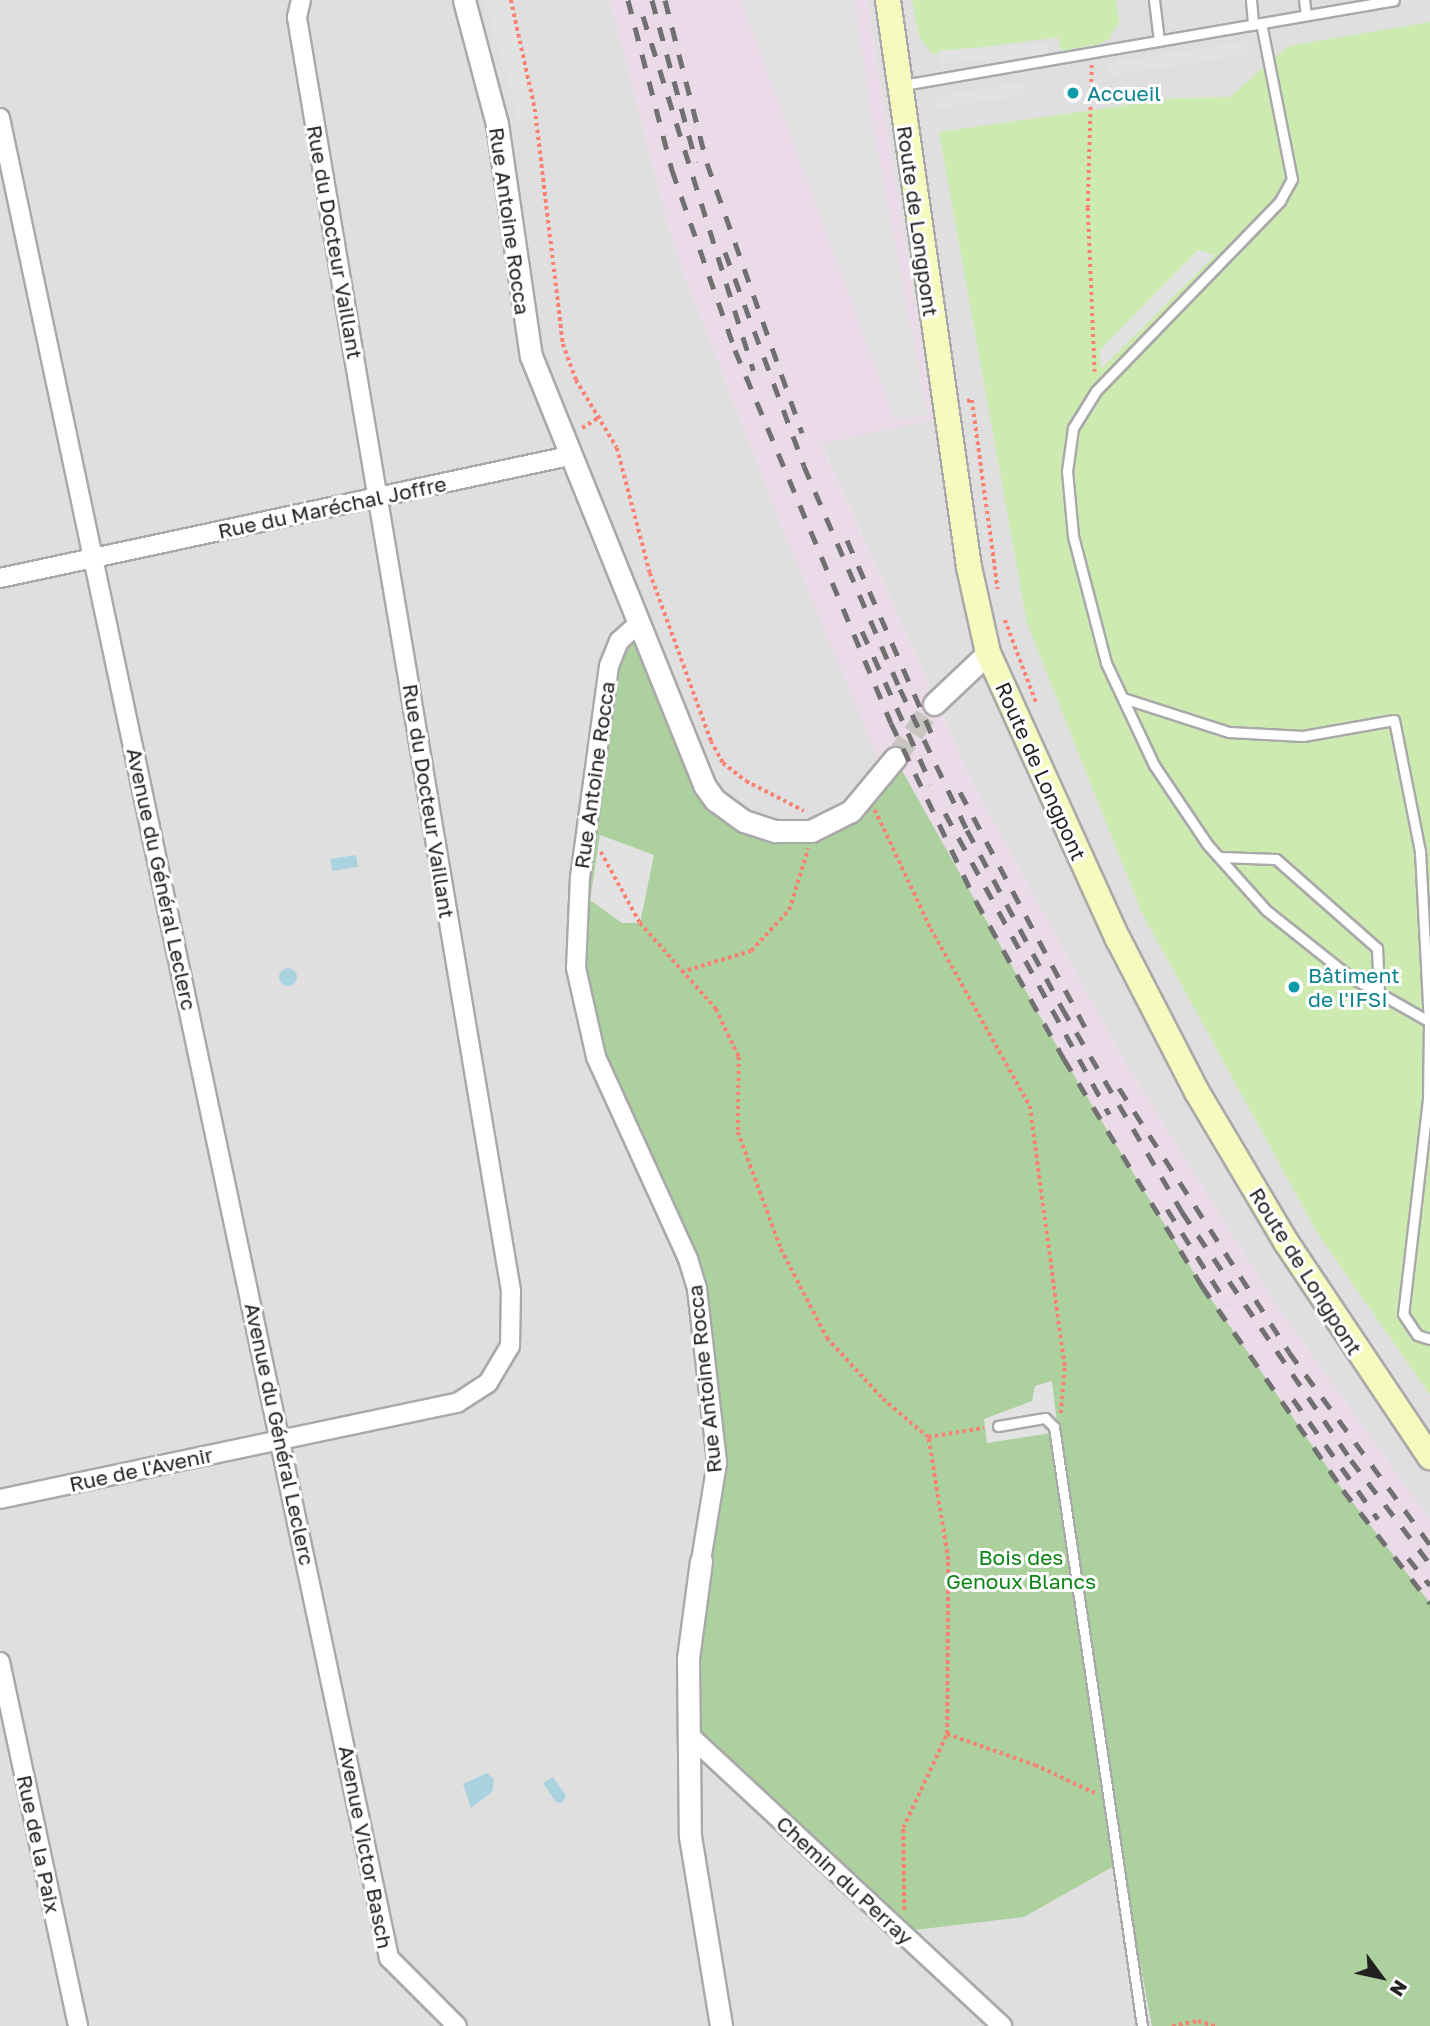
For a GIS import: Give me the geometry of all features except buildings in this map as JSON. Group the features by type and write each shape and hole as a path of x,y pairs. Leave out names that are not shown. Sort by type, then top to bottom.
{"main road":[{"name":"Route de Longpont","path":"888,0 944,403 977,615 988,653 1118,939 1197,1092 1286,1242 1430,1457"}],"street":[{"name":"Rue du Docteur Vaillant","path":"281,1439 457,1403 499,1370 513,1327 511,1291 297,17 301,0"},
{"name":"Rue Antoine Rocca","path":"464,0 497,124 531,356 569,456 601,519 638,624 620,641 609,666 575,942 584,1019 596,1057 688,1259 697,1289 717,1463 701,1561"},
{"name":"Avenue du Général Leclerc","path":"0,118 325,1640"},
{"name":"Rue du Maréchal Joffre","path":"0,578 569,456"},
{"path":"638,624 696,766 715,800 758,826 813,830 836,821 863,799 895,758"},
{"path":"934,704 988,653"},
{"name":"Rue de l'Avenir","path":"0,1499 281,1439"},
{"path":"701,1561 688,1658 690,1836 721,2026"},
{"name":"Avenue Victor Basch","path":"325,1640 389,1958 457,2026"},
{"name":"Rue de la Paix","path":"0,1662 78,2026"},
{"name":"Chemin du Perray","path":"688,1734 1002,2026"}],"lane":[{"path":"1154,0 1159,41"},
{"path":"1251,0 1292,179 1280,201 1096,391 1073,428 1067,471 1073,536 1106,663 1154,765 1219,857 1266,909 1349,976 1429,1022"},
{"path":"1304,0 1306,15"},
{"path":"898,86 1390,0"},
{"path":"1123,698 1229,732 1303,736 1394,720 1420,851 1429,1022 1428,1099 1403,1314 1417,1335 1430,1339"},
{"path":"1219,857 1276,859 1377,947 1378,993"},
{"path":"998,1426 1045,1418 1051,1421 1058,1443 1142,2026"}],"path":[{"path":"511,0 535,109 562,344 576,380 617,448 650,573 711,741 723,763 746,781 810,815 813,830 789,911 751,951 681,972"},
{"path":"1092,52 1088,208 1096,391"},
{"path":"944,403 972,400 999,597"},
{"path":"1001,610 1039,709"},
{"path":"863,799 877,811 931,929 1030,1106 1065,1368 1058,1443"},
{"path":"586,839 608,859 640,923 716,1009 739,1057 738,1132 781,1249 828,1338 883,1399 928,1437 948,1560 947,1734 903,1828 904,1933"},
{"path":"928,1437 998,1426"},
{"path":"947,1734 1035,1765 1110,1799"},
{"path":"1172,2026 1198,2021 1215,2026"}],"shaded area":[{"path":"0,0 610,0 675,250 782,527 1077,1162 1430,2026 0,2026"},
{"path":"485,0 511,0 536,119 519,123"},
{"path":"610,0 867,0 933,420 821,444 973,784 1123,1059 1276,1305 1430,1520 1430,1641 1077,1162 874,749 782,527 675,250"},
{"path":"741,0 855,0 872,121 928,416 894,418"},
{"path":"867,0 1430,0 1430,1520 1276,1305 1123,1059 973,784 821,443 933,420"},
{"path":"1248,41 1250,54 1108,76 1106,64"},
{"path":"1047,43 1048,56 939,64 938,51"},
{"path":"1023,82 1025,95 937,109 935,96"},
{"path":"1198,250 1215,255 1101,369 1099,351"},
{"path":"600,835 654,855 640,923 622,923 590,900"},
{"path":"1052,1381 1058,1432 987,1443 984,1419 1032,1401 1035,1386"}],"green space":[{"path":"912,0 1116,0 1119,23 1109,39 1099,44 1061,51 1059,37 932,54 919,36"},
{"path":"1430,22 1430,1395 1318,1234 1142,913 1027,623 939,132 1177,98 1230,97 1288,46"},
{"name":"Bois des Genoux Blancs","path":"638,624 696,766 744,821 823,827 895,758 1064,1059 1202,1286 1343,1490 1430,1603 1430,2026 1152,2026 1121,1862 1024,1917 914,1930 702,1733 701,1654 713,1558 717,1463 697,1289 608,1081 576,968 609,666"}],"water":[{"path":"356,855 358,867 332,871 330,859"},
{"path":"288,968 294,971 297,977 294,983 288,986 282,983 279,977 282,971"},
{"path":"487,1773 494,1779 492,1792 471,1808 463,1784"},
{"path":"553,1777 566,1796 562,1803 556,1802 543,1783"}],"tunnel":[{"path":"895,758 934,704"}],"railway":[{"path":"628,0 672,170 735,350 891,723 976,901 1064,1059 1202,1286 1343,1490 1430,1603"},
{"path":"652,0 696,162"},
{"path":"665,0 707,163 802,433"},
{"path":"643,16 753,370"},
{"path":"725,252 804,466 900,689 967,830 1062,1008 1182,1212 1351,1460 1430,1564"},
{"path":"847,540 932,735"},
{"path":"862,631 931,784"},
{"path":"960,792 1085,1027"},
{"path":"945,813 1109,1114"},
{"path":"1119,1088 1289,1352 1430,1545"},
{"path":"1167,1209 1227,1304"},
{"path":"1293,1399 1378,1519"},
{"path":"1408,1558 1430,1585"}],"place":[{"name":"Accueil","path":"1073,93"},
{"name":"Bâtiment de l'IFSI","path":"1294,987"}]}
